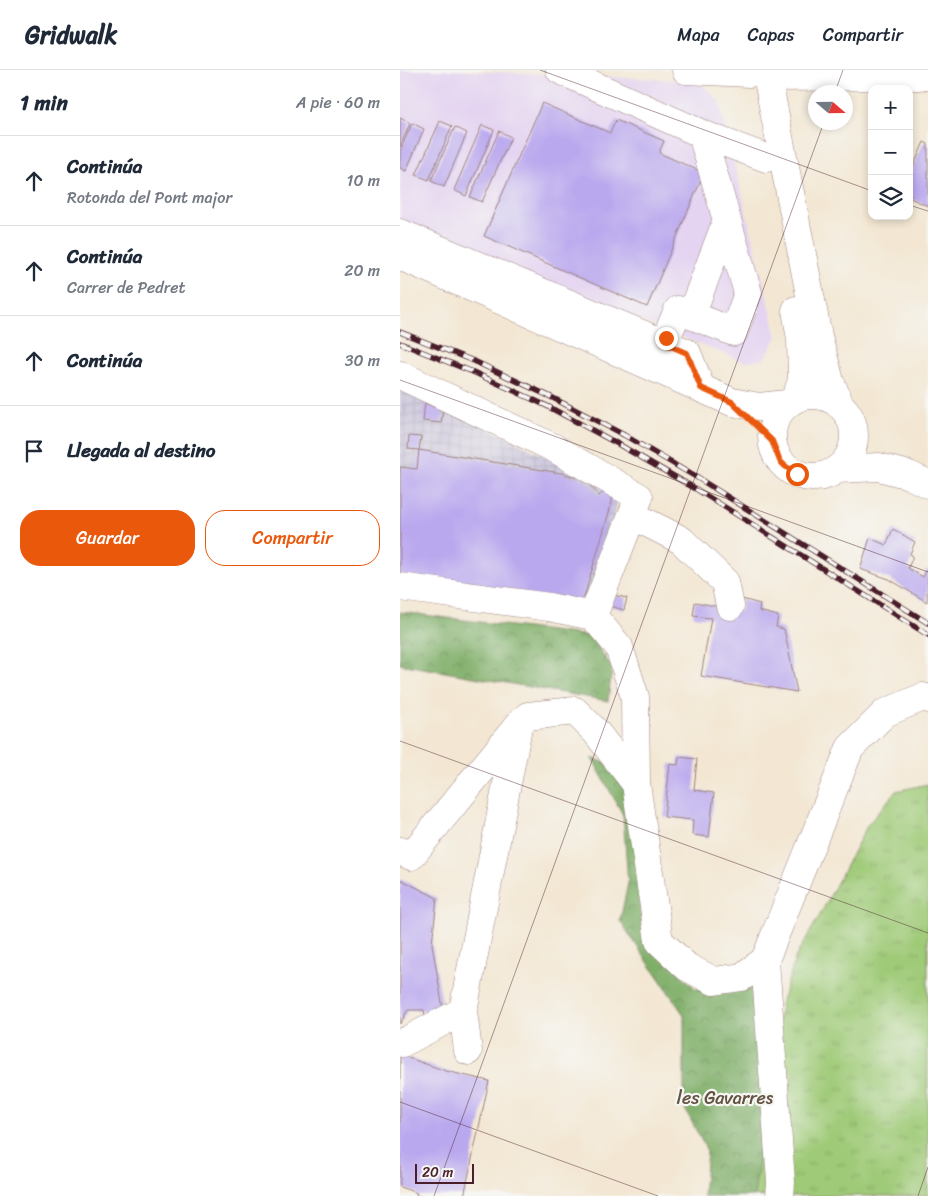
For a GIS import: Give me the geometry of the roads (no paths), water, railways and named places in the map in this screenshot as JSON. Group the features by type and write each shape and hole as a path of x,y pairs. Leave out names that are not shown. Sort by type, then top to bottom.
{"street":[{"path":"560,70 702,134 766,158"},
{"path":"686,70 928,76"},
{"path":"758,72 766,158 801,339 812,347"},
{"path":"758,72 812,347 847,416 854,439 852,450 838,469 826,476 811,478 797,474 780,461 772,441 772,430 775,419 791,401 802,380 812,347"},
{"path":"664,343 678,310 734,332 748,293 702,134"},
{"path":"691,315 727,220"},
{"path":"400,233 687,353 701,388"},
{"path":"400,256 732,402 759,406 791,401 805,395 824,396 847,416 882,456 918,480"},
{"path":"400,375 554,448 639,497 593,616"},
{"path":"732,402 772,441"},
{"path":"838,469 879,467 918,480"},
{"path":"632,515 681,540 725,582 730,606"},
{"path":"400,587 549,607 593,616 619,647 635,697 636,784 659,941 687,967 714,981 742,977 765,960"},
{"path":"780,1196 781,1182 765,960 850,748 885,712 923,697 928,699"},
{"path":"400,851 411,856 521,722 528,716 575,711 596,732 636,784"},
{"path":"468,1051 463,1011 518,726 521,722"},
{"path":"400,1042 402,1043 463,1011"}],"railway":[{"path":"400,332 476,362 551,397 624,435 701,480 928,623"},
{"path":"400,343 473,372 547,406 618,444 696,489 928,635"}],"park label":[{"name":"les Gavarres","path":"725,1098"}]}
